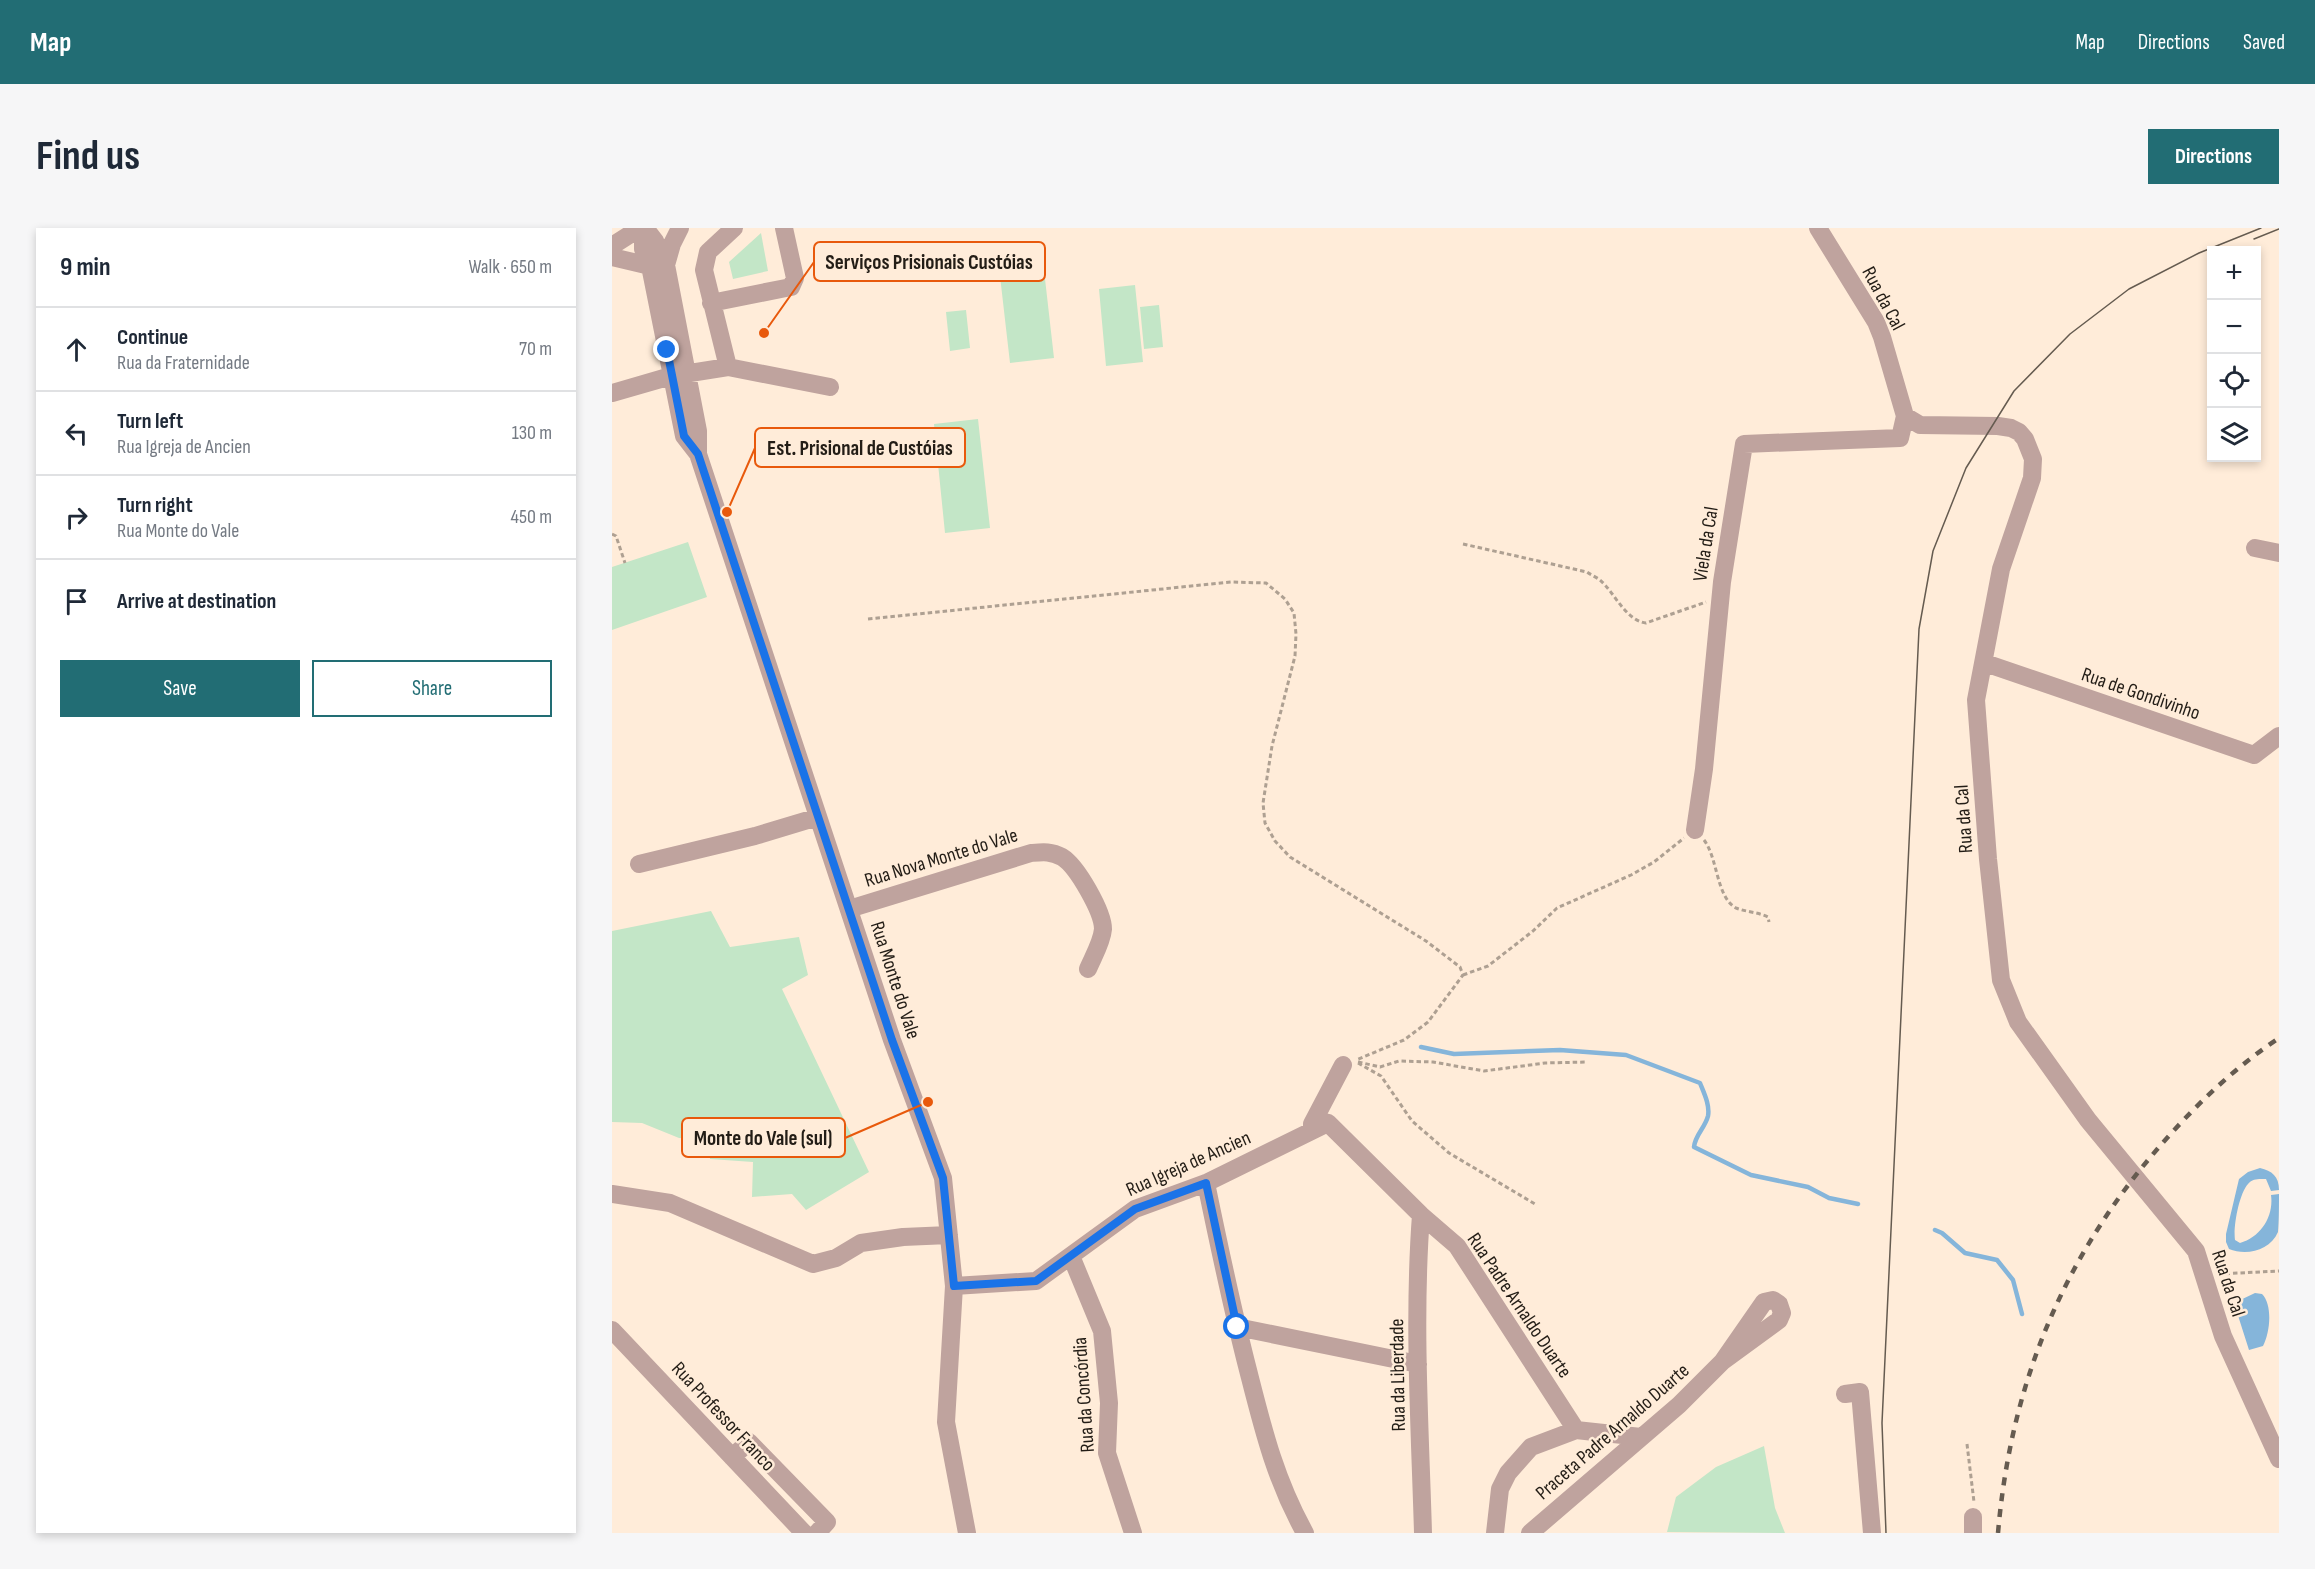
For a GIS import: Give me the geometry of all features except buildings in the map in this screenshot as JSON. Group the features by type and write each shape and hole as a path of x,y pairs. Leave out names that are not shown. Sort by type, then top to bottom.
{"street":[{"path":"612,246 642,228"},
{"name":"Rua Monte do Vale","path":"642,228 655,241 679,374 684,436 698,454 892,1040 943,1178 954,1286 946,1422 967,1533"},
{"name":"Rua Monte do Vale","path":"658,266 680,228"},
{"path":"728,367 704,270 708,252 734,228"},
{"path":"711,303 791,287 795,278 784,228"},
{"name":"Rua da Cal","path":"1818,228 1876,322 1905,416 1920,425 2011,428 2025,439 2033,459 2032,478 2001,569 1977,700 1988,859 2001,980 2018,1022 2088,1120 2196,1251 2223,1336 2279,1459"},
{"path":"612,257 658,266"},
{"path":"612,393 679,374 728,367 830,387"},
{"name":"Viela da Cal","path":"1695,830 1704,769 1719,602 1744,444 1900,438 1905,416"},
{"path":"2255,548 2279,553"},
{"name":"Rua de Gondivinho","path":"1984,663 2254,755 2279,736"},
{"path":"639,864 755,836 818,817"},
{"name":"Rua Nova Monte do Vale","path":"849,909 1031,853 1048,851 1064,858 1089,891 1102,915 1103,932 1088,969"},
{"path":"1312,1130 1312,1124 1348,1063"},
{"name":"Rua Padre Arnaldo Duarte","path":"1312,1130 1328,1123 1421,1215 1457,1246 1576,1430"},
{"name":"Rua Igreja de Ancien","path":"954,1286 1036,1281 1135,1209 1206,1183 1312,1130"},
{"path":"1206,1183 1237,1327 1267,1448 1288,1502 1305,1533"},
{"path":"612,1194 670,1203 813,1264 836,1258 861,1243 903,1237 949,1235"},
{"name":"Rua da Liberdade","path":"1421,1215 1418,1252 1418,1364 1423,1533"},
{"name":"Rua da Concórdia","path":"1071,1256 1102,1331 1109,1403 1107,1453 1133,1533"},
{"path":"1237,1327 1418,1364"},
{"name":"Rua Professor Franco","path":"612,1330 804,1533"},
{"name":"Praceta Padre Arnaldo Duarte","path":"1530,1533 1679,1405 1723,1361"},
{"path":"1845,1394 1860,1392 1872,1533"},
{"path":"1495,1533 1500,1489 1508,1473 1532,1447 1576,1430 1641,1437"},
{"path":"732,1457 749,1442 827,1522 817,1533"}],"path":[{"path":"612,534 616,536 625,563"},
{"path":"1463,544 1587,573 1601,581 1638,622 1646,623 1706,602 1719,602"},
{"path":"868,619 1146,589 1231,582 1266,583 1285,599 1294,613 1296,656 1272,746 1263,803 1265,823 1275,841 1290,857 1426,941 1461,967 1463,975"},
{"path":"1348,1063 1404,1040 1428,1022 1463,975 1488,966 1533,931 1557,908 1631,875 1654,862 1695,830 1707,845 1728,900 1737,908 1768,917 1769,922"},
{"path":"1348,1063 1380,1067 1399,1061 1433,1062 1484,1071 1545,1063 1586,1062"},
{"path":"1348,1063 1381,1076 1412,1121 1449,1153 1535,1204"},
{"path":"2204,1275 2279,1271"},
{"path":"1966,1444 1975,1508 1973,1525"}],"green space":[{"path":"761,233 768,271 733,279 729,262"},
{"path":"1044,270 1054,358 1010,363 1000,276"},
{"path":"1135,285 1143,362 1106,366 1099,289"},
{"path":"1159,305 1163,347 1144,349 1140,307"},
{"path":"966,310 970,348 950,351 946,312"},
{"path":"978,419 990,528 945,533 934,424"},
{"path":"688,542 707,597 612,630 612,567"},
{"path":"711,911 730,947 799,937 808,975 782,989 869,1172 806,1210 792,1194 752,1197 753,1162 710,1159 708,1140 679,1138 642,1123 612,1122 612,931"},
{"path":"1764,1446 1775,1508 1785,1533 1667,1532 1676,1497 1716,1467"}],"water":[{"path":"2260,1168 2274,1175 2278,1181 2279,1190 2271,1191 2266,1179 2254,1180 2248,1184 2237,1211 2235,1240 2240,1243 2260,1231 2268,1218 2271,1195 2279,1194 2278,1232 2263,1248 2250,1252 2229,1249 2226,1234 2239,1179 2248,1172"},
{"path":"2255,1293 2262,1294 2268,1305 2269,1327 2263,1346 2249,1350 2234,1303"}],"waterway":[{"path":"1421,1047 1454,1054 1560,1050 1626,1055 1700,1083 1706,1099 1708,1116 1694,1147 1751,1175 1808,1187 1829,1198 1858,1204"},
{"path":"1935,1230 1942,1233 1965,1253 1997,1260 2013,1280 2022,1314"}],"tram line":[{"path":"1886,1533 1882,1423 1919,629 1933,551 1966,468 2014,391 2070,334 2129,289 2199,253 2261,228"},
{"path":"2254,239 2279,229"}],"railway":[{"path":"1998,1533 2005,1477 2030,1371 2049,1321 2072,1273 2099,1226 2131,1181 2167,1138 2220,1084 2279,1038"}],"place":[{"name":"Serviços Prisionais Custóias","path":"764,333"},
{"name":"Est. Prisional de Custóias","path":"727,512"},
{"name":"Monte do Vale (sul)","path":"928,1102"}],"route":[{"path":"667,350 684,436 698,454 892,1040 943,1178 954,1286 1036,1281 1135,1209 1206,1183 1237,1327"}]}
